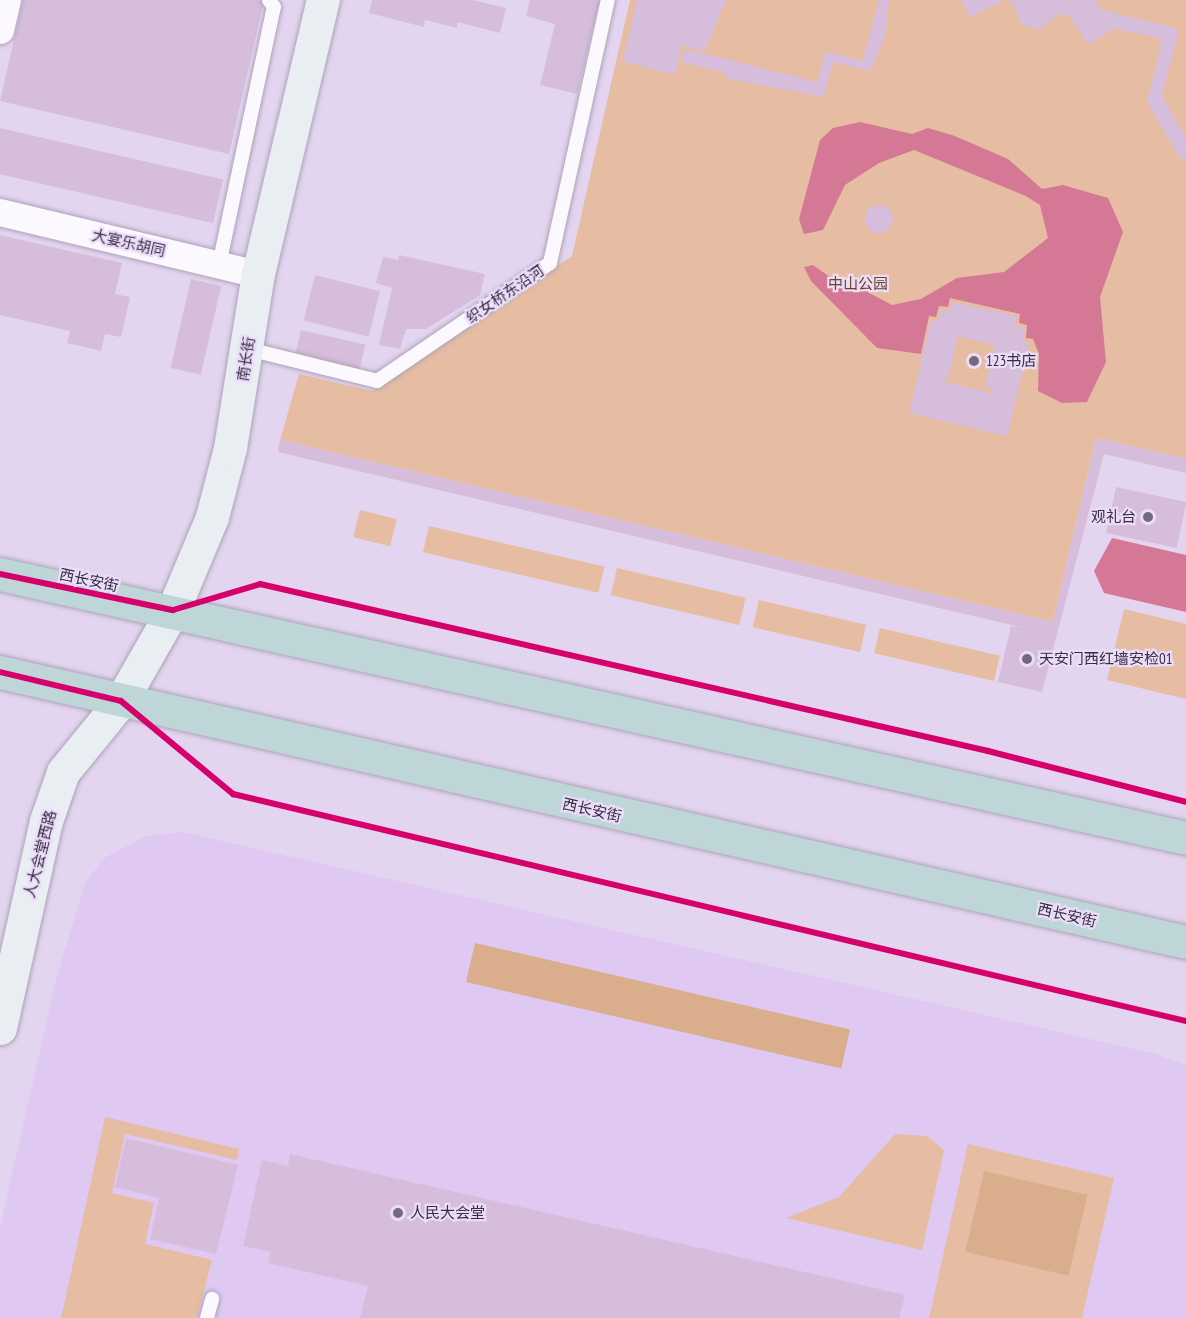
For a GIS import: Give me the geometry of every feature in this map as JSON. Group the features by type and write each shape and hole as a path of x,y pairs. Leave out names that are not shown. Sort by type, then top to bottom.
{"highway":[{"name":"西长安街","path":"0,574 173,610 1186,838"},
{"name":"西长安街","path":"0,672 1186,942"}],"street":[{"path":"0,30 7,0"},
{"name":"南长街","path":"121,701 173,610 212,517 248,349 258,274 323,0"},
{"name":"大宴乐胡同","path":"0,212 258,274"},
{"name":"人大会堂西路","path":"0,1028 7,965 63,772 121,701"}],"lane":[{"path":"219,265 274,7 269,0"},
{"name":"织女桥东沿河","path":"248,349 377,381 550,263 608,0"},
{"path":"207,1318 212,1299"}],"shaded area":[{"path":"860,122 912,134 928,128 955,136 1008,159 1042,189 1063,185 1108,198 1123,232 1100,297 1106,362 1087,402 1062,403 1038,391 1039,354 1033,339 1026,338 1027,325 1019,323 1020,314 950,298 948,307 939,306 936,317 929,316 921,354 877,348 811,281 804,267 813,265 844,287 860,288 892,305 921,299 957,278 1004,272 1048,238 1040,205 1026,196 914,150 879,163 845,185 823,230 804,234 799,219 820,140 833,128"},
{"path":"1112,538 1186,555 1186,612 1104,593 1094,571"},
{"path":"183,832 1156,1054 1186,1065 1186,1318 0,1318 0,1227 57,976 85,883 104,858 146,836"},
{"path":"475,943 850,1030 841,1069 466,982"},
{"path":"984,1171 1087,1195 1069,1276 965,1252"}],"green space":[{"name":"中山公园","path":"630,0 1186,0 1186,459 1096,438 1053,622 280,440 299,374 372,391 572,256"},
{"path":"360,510 397,519 390,546 353,537"},
{"path":"429,526 604,566 598,593 423,552"},
{"path":"617,568 746,598 739,625 611,595"},
{"path":"759,600 866,625 860,652 753,627"},
{"path":"1124,609 1186,624 1186,699 1107,680"},
{"path":"880,628 1000,656 994,681 874,653"},
{"path":"105,1117 239,1149 237,1160 125,1134 112,1193 154,1203 145,1244 212,1260 197,1318 61,1318"},
{"path":"895,1134 927,1136 944,1150 922,1250 786,1218 839,1197"},
{"path":"968,1144 1114,1178 1082,1318 929,1318"}],"building":[{"path":"23,0 264,0 229,154 0,101"},
{"path":"372,0 473,0 506,8 500,33 457,22 457,28 425,20 424,27 369,13"},
{"path":"530,0 600,0 577,94 540,85 555,24 526,16"},
{"path":"637,0 726,0 705,51 682,45 675,75 623,61"},
{"path":"879,0 889,0 886,32 871,71 833,62 824,97 725,78 726,73 681,62 685,49 817,82 825,51 863,61"},
{"path":"961,0 1005,0 970,17"},
{"path":"1006,0 1095,0 1102,10 1179,29 1162,96 1186,137 1186,160 1180,158 1147,102 1162,39 1114,28 1089,45 1069,16 1058,14 1040,30 1022,25 1013,3"},
{"path":"0,128 223,180 213,223 0,174"},
{"path":"879,205 889,209 893,219 889,229 879,233 869,229 865,219 869,209"},
{"path":"0,235 122,263 115,294 130,297 121,337 105,334 101,351 67,343 70,331 0,315"},
{"path":"399,255 485,274 480,295 426,329 406,329 400,349 379,345 392,288 376,283 383,257 398,260"},
{"path":"315,275 380,291 369,337 304,321"},
{"path":"191,279 221,286 201,375 171,368"},
{"path":"952,302 1017,316 1015,326 1025,328 1022,341 1029,343 1007,436 909,413 931,320 938,321 941,309 950,311","holes":["958,336 995,345 985,387 992,388 991,393 938,380 948,378"]},
{"path":"301,330 365,345 360,369 295,354"},
{"path":"1096,438 1186,459 1186,473 1104,454 1042,692 998,682 1011,626 1024,628 278,452 280,440 1053,622"},
{"name":"观礼台","path":"1116,487 1186,502 1177,548 1106,533"},
{"path":"126,1138 238,1165 216,1254 150,1239 159,1198 115,1187"},
{"name":"人民大会堂","path":"290,1154 905,1295 899,1318 360,1318 368,1286 268,1263 271,1252 243,1246 262,1160 288,1166"}],"cycle path":[{"path":"0,574 173,610 260,584 988,751 1186,802"},
{"path":"0,672 121,701 233,794 1186,1021"}],"place":[{"name":"123书店","path":"974,361"},
{"name":"观礼台","path":"1148,517"},
{"name":"天安门西红墙安检01","path":"1027,659"},
{"name":"人民大会堂","path":"398,1213"}]}
